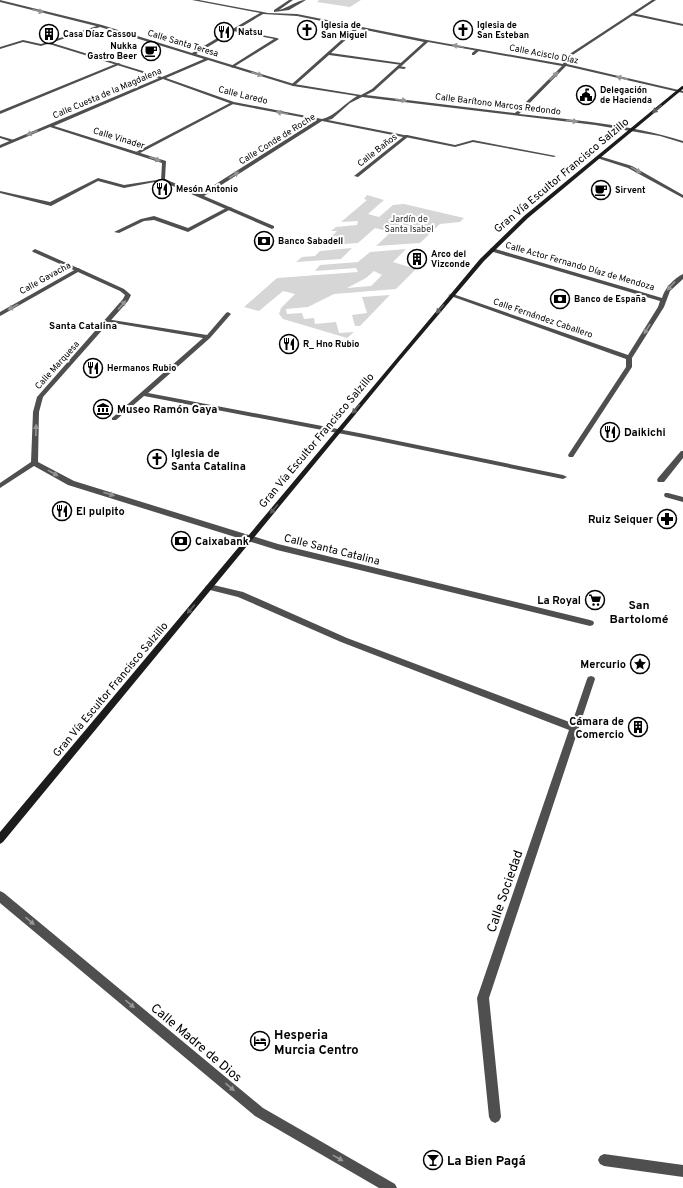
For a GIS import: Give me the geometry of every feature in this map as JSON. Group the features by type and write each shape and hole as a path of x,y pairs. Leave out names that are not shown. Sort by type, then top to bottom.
{"main road":[{"name":"Gran Vía Escultor Francisco Salzillo","path":"0,839 451,295 492,250 526,217 631,130 681,91 683,87"}],"street":[{"name":"Calle Acisclo Díaz","path":"194,0 261,13 297,15 427,41 565,65 681,91"},
{"path":"275,11 291,0"},
{"path":"193,54 261,13 288,9 304,0"},
{"path":"516,114 565,65 566,58 654,0"},
{"name":"Calle Santa Teresa","path":"0,1 101,26 293,85 362,96"},
{"path":"632,14 683,25"},
{"path":"0,48 23,41 41,45 101,26"},
{"path":"293,85 358,27"},
{"path":"232,30 277,38 232,66"},
{"name":"Calle Conde de Roche","path":"201,196 321,120 330,118 349,102 373,90 427,41"},
{"name":"Calle Laredo","path":"50,43 163,78 233,103 455,146 473,141 554,156"},
{"path":"473,54 478,50"},
{"path":"329,54 404,68"},
{"name":"Calle Cuesta de la Magdalena","path":"0,147 52,126 207,58"},
{"path":"0,113 119,64"},
{"name":"Calle Barítono Marcos Redondo","path":"362,96 516,114 631,130 661,135 683,142"},
{"path":"138,152 233,103"},
{"name":"Calle Vinader","path":"52,126 138,152 164,162 164,180"},
{"name":"Calle Baños","path":"356,176 407,136"},
{"path":"0,137 12,141"},
{"path":"599,157 630,167 683,198"},
{"path":"0,192 51,204 98,179 124,187 164,180 272,227"},
{"path":"117,232 143,220 154,218 188,230 230,208"},
{"name":"Calle Actor Fernando Díaz de Mendoza","path":"492,250 663,300"},
{"path":"35,251 78,270"},
{"name":"Calle Gavacha","path":"0,314 78,270 122,290"},
{"path":"571,455 629,367 629,358 657,314 670,286 683,276"},
{"name":"Calle Marquesa","path":"34,463 36,412 40,397 128,297 126,292 122,290"},
{"name":"Calle Fernández Caballero","path":"451,295 629,358"},
{"path":"114,419 208,337 228,314"},
{"path":"108,320 208,337"},
{"path":"143,394 338,431 563,477"},
{"path":"661,480 683,453"},
{"path":"0,486 34,463"},
{"name":"Calle Santa Catalina","path":"34,463 71,483 277,547 590,623"},
{"path":"668,495 683,500"},
{"path":"209,587 240,594 344,640 575,728"},
{"name":"Calle Sociedad","path":"495,1117 483,998 591,679"},
{"name":"Calle Madre de Dios","path":"0,896 259,1112 391,1188"},
{"path":"604,1160 683,1171"}],"green space":[{"path":"319,0 361,0 350,7 317,2"},
{"name":"Jardín de Santa Isabel","path":"367,195 384,200 368,214 379,217 393,205 404,204 464,218 460,222 440,224 420,243 376,246 391,232 375,228 358,243 331,245 341,236 332,236 337,231 331,231 336,227 357,225 358,221 341,222 367,200 364,199"},
{"path":"352,248 341,259 296,262 302,257 315,256 320,251"},
{"path":"406,249 393,262 416,269 396,289 334,294 308,307 286,309 287,314 302,313 304,319 314,318 315,324 336,322 339,333 354,332 347,338 283,319 279,314 281,308 295,294 283,291 259,311 244,307 277,278 358,272 356,268 315,271 320,265 358,262 370,252","holes":["374,271 382,275 371,286 347,288 366,278"]},
{"path":"390,295 360,326 355,326 352,315 367,313 362,297"}],"place":[{"name":"Iglesia de San Miguel","path":"307,30"},
{"name":"Iglesia de San Esteban","path":"463,30"},
{"name":"Natsu","path":"224,32"},
{"name":"Casa Díaz Cassou","path":"49,34"},
{"name":"Nukka Gastro Beer","path":"151,51"},
{"name":"Delegación de Hacienda","path":"586,95"},
{"name":"Mesón Antonio","path":"162,189"},
{"name":"Sirvent","path":"601,190"},
{"name":"Banco Sabadell","path":"264,241"},
{"name":"Arco del Vizconde","path":"417,259"},
{"name":"Banco de España","path":"560,299"},
{"name":"R_ Hno Rubio","path":"289,344"},
{"name":"Hermanos Rubio","path":"93,368"},
{"name":"Museo Ramón Gaya","path":"103,409"},
{"name":"Daikichi","path":"610,432"},
{"name":"Iglesia de Santa Catalina","path":"157,459"},
{"name":"El pulpito","path":"62,511"},
{"name":"Ruiz Seiquer","path":"667,519"},
{"name":"Caixabank","path":"181,541"},
{"name":"La Royal","path":"595,600"},
{"name":"Mercurio","path":"640,664"},
{"name":"Cámara de Comercio","path":"638,727"},
{"name":"Hesperia Murcia Centro","path":"260,1041"},
{"name":"La Bien Pagá","path":"433,1160"}],"district":[{"name":"Santa Catalina","path":"83,325"},
{"name":"San Bartolomé","path":"639,612"}]}
